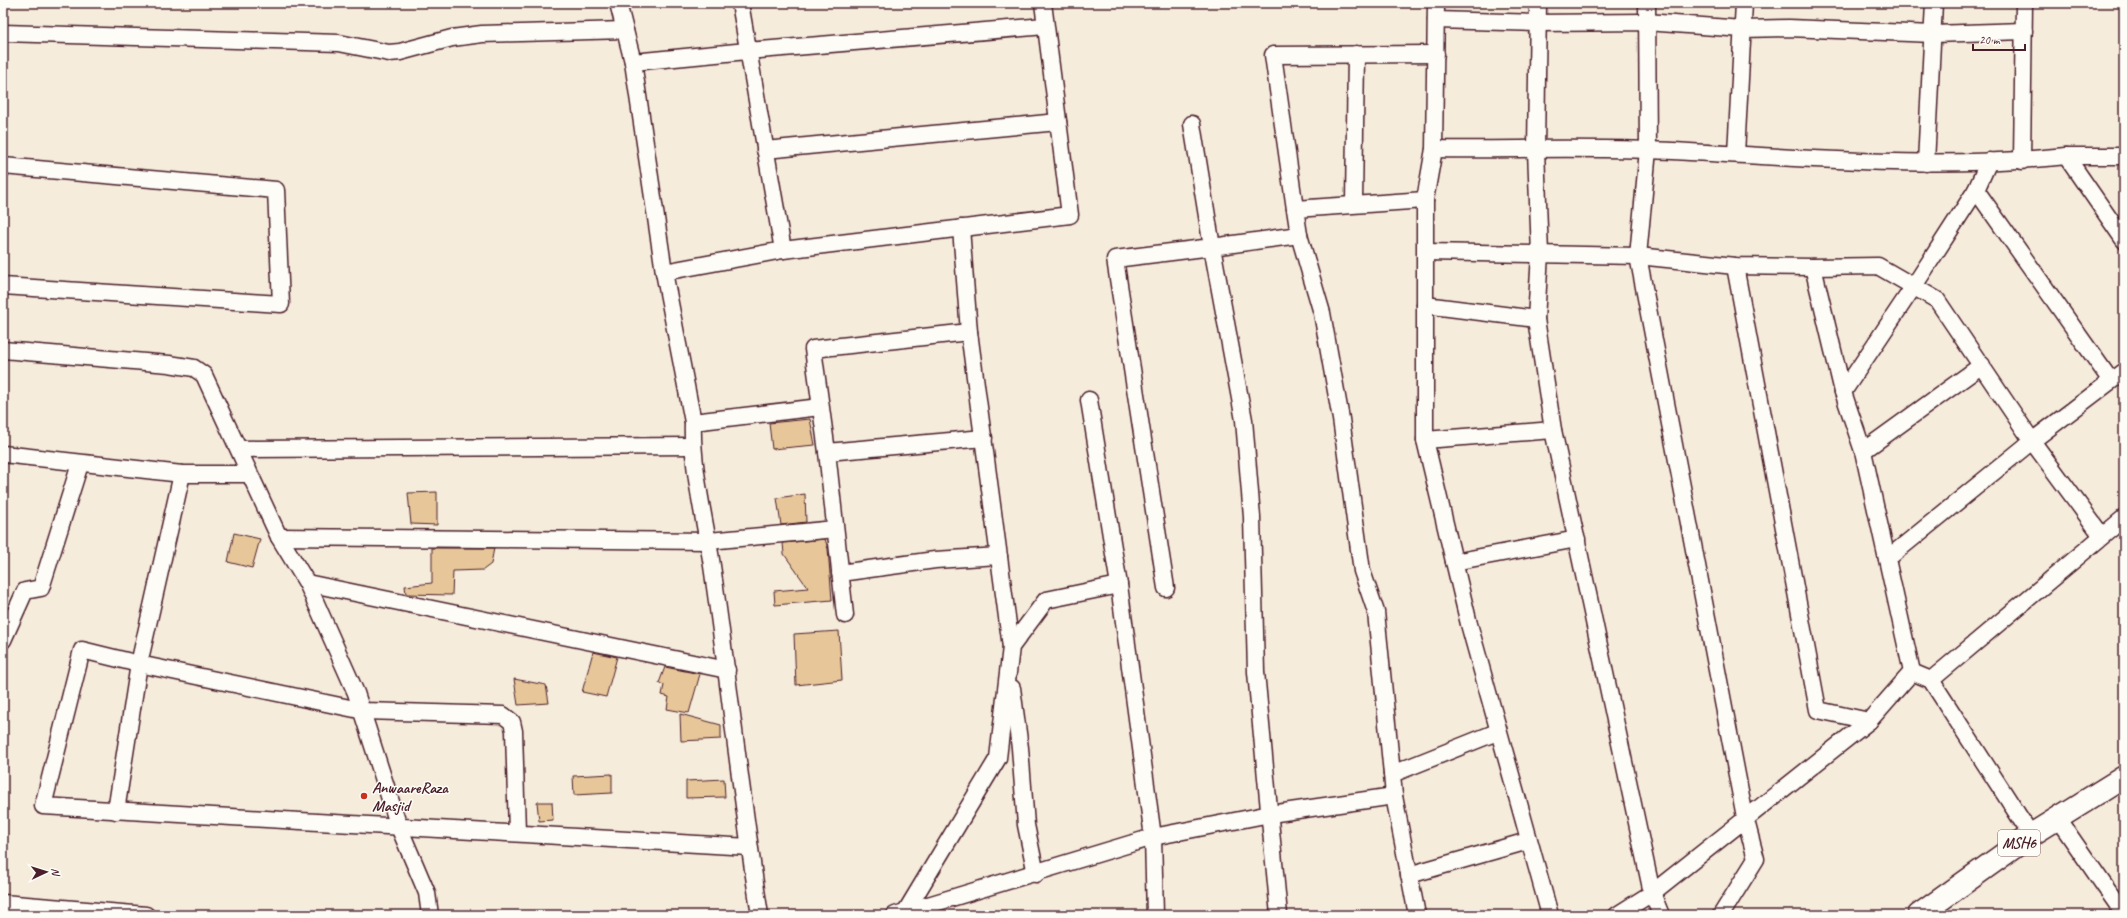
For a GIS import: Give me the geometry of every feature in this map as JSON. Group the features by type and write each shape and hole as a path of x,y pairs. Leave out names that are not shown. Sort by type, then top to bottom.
{"main road":[{"name":"MSH6","path":"1923,914 2031,835 2124,777"}],"street":[{"path":"618,3 633,62 664,272 692,422 692,446 709,541 749,847 760,915"},
{"path":"740,3 747,51 784,250"},
{"path":"664,272 784,250 1070,214 1043,3"},
{"path":"1436,3 1434,149 1425,200 1425,440 1497,732 1550,915"},
{"path":"1538,3 1536,23 1536,150 1540,254 1536,319 1553,430 1652,893 1661,915"},
{"path":"1647,3 1648,150 1638,256 1745,817 1756,859 1721,915"},
{"path":"1736,154 1744,29 1744,3"},
{"path":"1926,163 1934,3"},
{"path":"2022,161 2024,3"},
{"path":"1436,20 1536,23 1646,22 1744,29 1789,28 1933,34 2024,31"},
{"path":"633,62 1045,26"},
{"path":"3,33 339,43 389,53 400,52 452,38 482,34 625,30"},
{"path":"1417,915 1394,796 1376,612 1362,571 1341,419 1322,313 1299,235 1273,54 1436,54"},
{"path":"1354,203 1356,54"},
{"path":"765,150 1058,122"},
{"path":"1192,124 1212,247 1244,420 1252,517 1256,672 1279,915"},
{"path":"1434,149 1648,150 1926,163 2022,161 2066,156 2124,156"},
{"path":"2066,156 2124,240"},
{"path":"1843,392 1976,190 1989,161"},
{"path":"3,166 276,190 281,304 3,286"},
{"path":"1887,559 2032,441 2118,376 1976,190"},
{"path":"1295,209 1354,203 1425,200"},
{"path":"900,913 998,758 1009,673 1011,647 969,332 961,228"},
{"path":"1166,588 1115,258 1299,235"},
{"path":"1426,252 1638,256 1735,266 1878,266 1937,300 2032,441 2102,536"},
{"path":"1735,266 1818,710 1869,721"},
{"path":"1813,267 1843,392 1863,451 1912,672"},
{"path":"1425,305 1536,319"},
{"path":"846,615 827,452 813,350 969,332"},
{"path":"3,350 169,364 194,368 204,375 240,449 249,474 279,537 307,583 364,711 399,827 427,893 430,915"},
{"path":"1863,451 1982,365"},
{"path":"1089,400 1119,585 1153,837 1155,915"},
{"path":"692,422 820,407"},
{"path":"1425,440 1553,430"},
{"path":"827,452 984,438"},
{"path":"240,449 692,446"},
{"path":"3,454 80,464 182,474 249,474"},
{"path":"3,640 25,591 41,588 80,464"},
{"path":"116,810 139,664 182,474"},
{"path":"1931,680 2124,518"},
{"path":"279,537 709,541 835,529"},
{"path":"1454,562 1577,539"},
{"path":"840,573 935,560 999,556"},
{"path":"307,583 727,670"},
{"path":"1011,647 1046,600 1119,585"},
{"path":"517,832 514,731 512,722 508,717 503,715 364,711 139,664 82,650 44,806 399,827 517,832 749,847"},
{"path":"1617,915 1652,893 1745,817 1869,721 1912,672"},
{"path":"1912,672 1931,680 2031,835"},
{"path":"1009,673 1016,713 1026,825 1036,874"},
{"path":"1392,774 1497,732"},
{"path":"900,913 1036,874 1153,837 1270,814 1394,796"},
{"path":"2058,819 2124,914"},
{"path":"1409,875 1528,841"},
{"path":"3,902 146,915"}],"building":[{"path":"810,419 815,445 772,449 769,423"},
{"path":"437,492 437,525 411,524 408,493"},
{"path":"805,494 806,522 781,525 777,498"},
{"path":"234,533 260,539 252,568 228,562"},
{"path":"825,539 828,549 832,600 775,605 774,591 808,588 784,554 783,543"},
{"path":"432,548 494,548 491,564 483,570 453,571 452,595 406,594 405,586 432,583"},
{"path":"839,631 842,680 796,685 794,634"},
{"path":"593,652 617,657 606,697 582,692"},
{"path":"665,667 700,674 689,713 667,709 669,697 662,695 664,685 659,683"},
{"path":"514,679 546,685 549,703 518,705"},
{"path":"680,714 721,725 721,739 681,741"},
{"path":"612,774 612,793 574,795 573,776"},
{"path":"724,779 725,797 686,798 686,781"},
{"path":"537,802 552,802 553,820 539,821"}],"place":[{"name":"AnwaareRaza Masjid","path":"364,796"}]}
